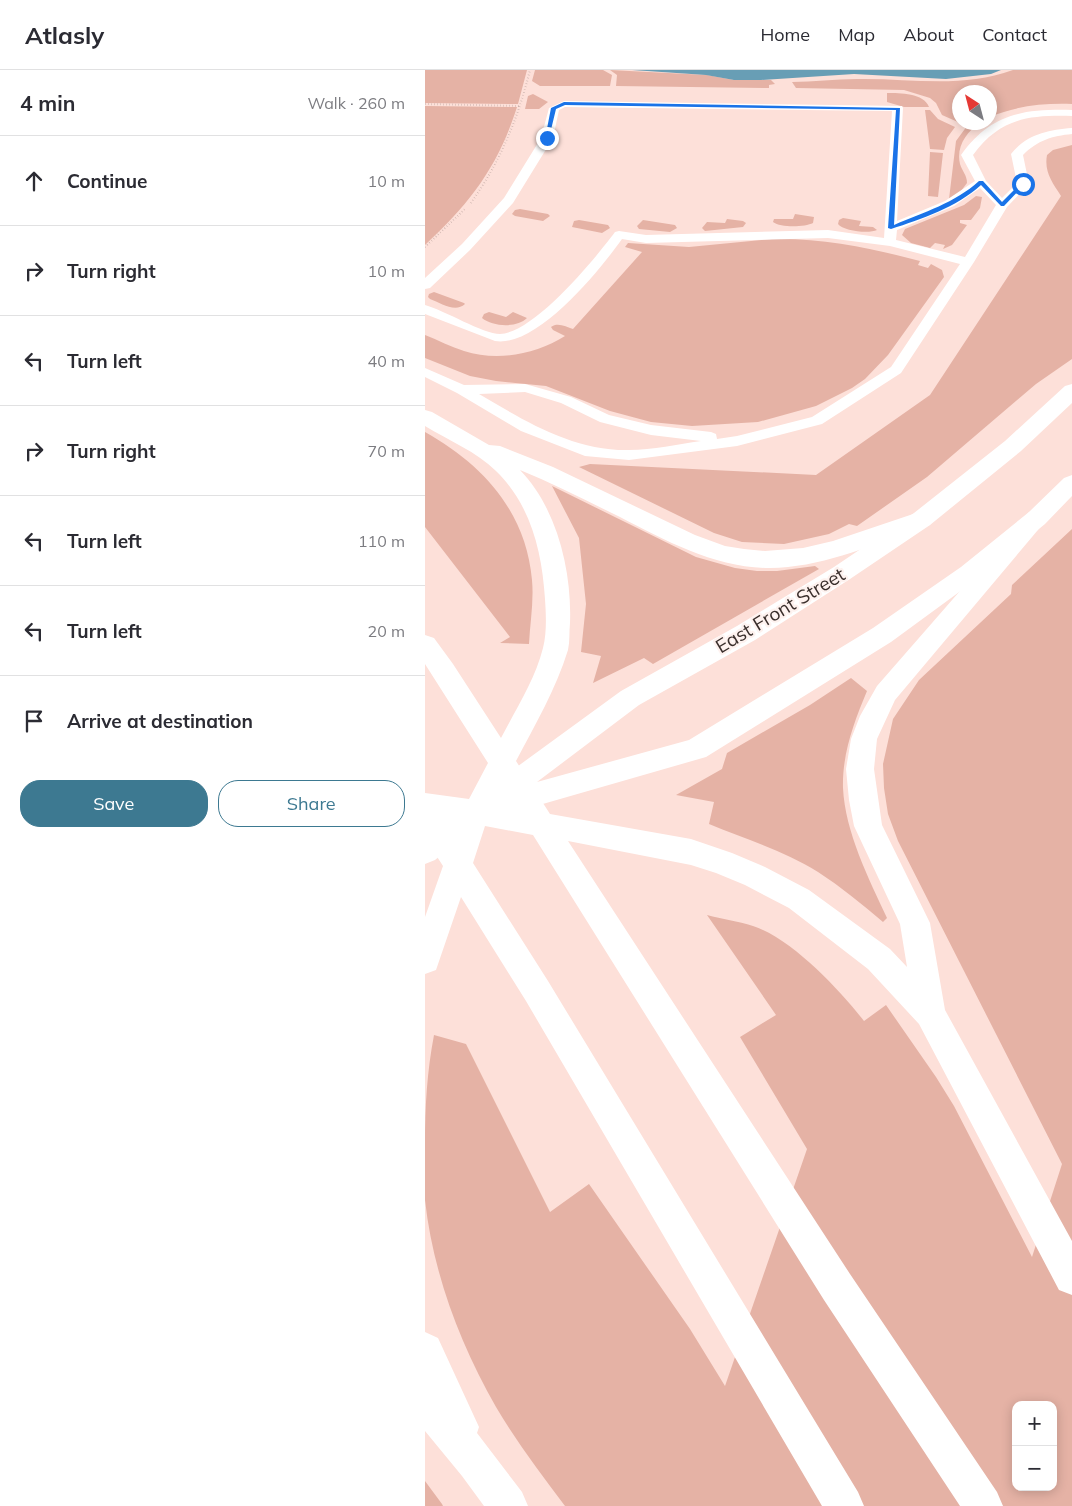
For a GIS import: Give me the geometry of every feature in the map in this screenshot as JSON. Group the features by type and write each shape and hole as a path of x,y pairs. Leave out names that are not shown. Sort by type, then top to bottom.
{"main road":[{"name":"East Front Street","path":"425,851 630,698 746,633 842,573 922,519 1013,446 1072,391"},
{"path":"425,416 474,444 502,464 517,480 541,520 555,566 558,613 556,647 546,677 476,812 425,960"},
{"path":"474,444 524,462 690,543 730,556 768,560 812,555 922,519"},
{"name":"East Front Street","path":"476,812 697,749 883,635 969,573 1037,518 1072,484"},
{"path":"930,1013 915,923 868,826 860,769 865,738 873,716 886,694 1037,518"},
{"path":"425,645 444,671 620,944 837,1287 983,1506"},
{"path":"425,805 476,812 691,852 722,862 755,876 799,900 840,928 879,959 930,1013 1072,1278"},
{"path":"425,831 476,812"},
{"path":"425,813 537,991 844,1506"},
{"path":"425,1351 476,1462"},
{"path":"425,1400 476,1462 508,1506"}],"lane":[{"path":"425,286 466,247 509,200 547,138 554,108 564,104 898,108 890,242"},
{"path":"1002,205 981,182 967,155 987,131 1017,116 1038,112 1072,112"},
{"path":"425,372 462,390 526,428 585,451 629,455 737,441 817,421 896,370 969,262 1002,205 1023,184 1017,154 1029,141 1047,133 1072,131"},
{"path":"891,228 955,201 966,195 981,182"},
{"path":"425,309 498,338 514,334 537,323 544,317 606,255 619,235 646,239 828,234 890,242 969,262"},
{"path":"462,390 525,388 566,400 605,419 651,430 737,441"}],"path":[{"path":"425,247 471,203 489,179 514,128 530,70"},
{"path":"425,104 520,106"}],"shaded area":[{"path":"425,70 527,70 518,104 425,103"},
{"path":"535,70 603,70 612,75 610,86 540,86 532,81"},
{"path":"610,70 707,75 734,80 771,80 775,84 769,85 769,88 616,86 617,75"},
{"path":"1013,70 1072,70 1072,104 1030,106 997,115 997,85 952,85 952,119 942,115 936,103 930,98 904,90 796,88 792,82 857,79 955,81 994,76"},
{"path":"887,93 917,96 926,102 929,107 904,107 887,102"},
{"path":"533,94 548,102 539,109 525,109 528,96"},
{"path":"425,106 517,107 501,148 481,183 456,214 425,245"},
{"path":"925,110 930,110 938,119 952,126 953,130 947,138 944,150 930,149"},
{"path":"964,130 971,130 963,140 959,152 960,164 967,183 961,191 949,199 956,141"},
{"path":"1072,145 1072,359 1036,384 927,477 857,526 849,524 829,534 784,544 742,542 714,533 579,467 590,464 816,475 930,395 1061,196 1048,172 1047,155 1053,150"},
{"path":"930,152 943,153 938,197 928,196"},
{"path":"976,196 982,197 980,208 971,220 960,220 960,223 967,225 952,245 943,249 945,245 935,243 930,248 911,243 902,235 905,229 964,205"},
{"path":"520,209 550,216 543,221 512,214 515,210"},
{"path":"795,214 814,217 813,223 793,226 773,222 774,219 793,219"},
{"path":"843,218 861,221 859,226 873,227 877,230 862,232 850,230 838,224 839,220"},
{"path":"727,219 746,223 743,227 705,231 702,228 707,222 725,223"},
{"path":"579,220 608,225 610,228 602,233 572,227 574,221"},
{"path":"643,220 675,225 677,228 670,232 639,229 637,226"},
{"path":"772,239 829,242 884,252 920,261 918,265 928,268 931,264 942,270 944,277 888,355 865,379 852,388 816,406 758,422 692,426 651,422 610,411 546,386 496,381 470,376 425,358 425,335 454,348 490,356 529,352 565,336 551,327 559,325 573,329 642,252 625,247 628,243 689,247"},
{"path":"434,292 465,304 457,308 443,305 428,297 429,294"},
{"path":"489,312 506,317 513,312 527,318 511,325 498,325 482,318 484,314"},
{"path":"425,432 465,459 498,492 511,511 521,532 528,555 532,580 529,644 500,643 510,637 425,527"},
{"path":"552,486 696,557 735,568 757,571 777,571 815,566 819,569 653,664 644,658 593,683 601,656 581,652 586,604 579,538"},
{"path":"1072,529 1072,1506 565,1506 520,1445 496,1407 460,1333 441,1281 434,1254 425,1200 426,1103 434,1035 466,1044 550,1212 589,1184 690,1329 725,1386 807,1149 740,1037 776,1015 707,915 753,926 783,942 814,966 842,994 864,1021 886,1005 954,1106 1032,1257 1062,1164 898,841 888,814 883,764 893,719 919,680 1011,594 1012,585"},
{"path":"851,678 867,691 853,726 847,751 843,775 845,805 859,855 887,918 883,922 818,872 779,852 709,824 714,802 676,795 722,769 727,753 810,705"},
{"path":"425,1481 442,1504 443,1506 425,1506"}],"water":[{"path":"632,70 1001,70 991,74 946,79 854,74 734,80 706,75"}],"route":[{"path":"547,138 554,108 564,104 898,108 891,228 955,201 966,195 981,182 1002,205 1023,184"}]}
